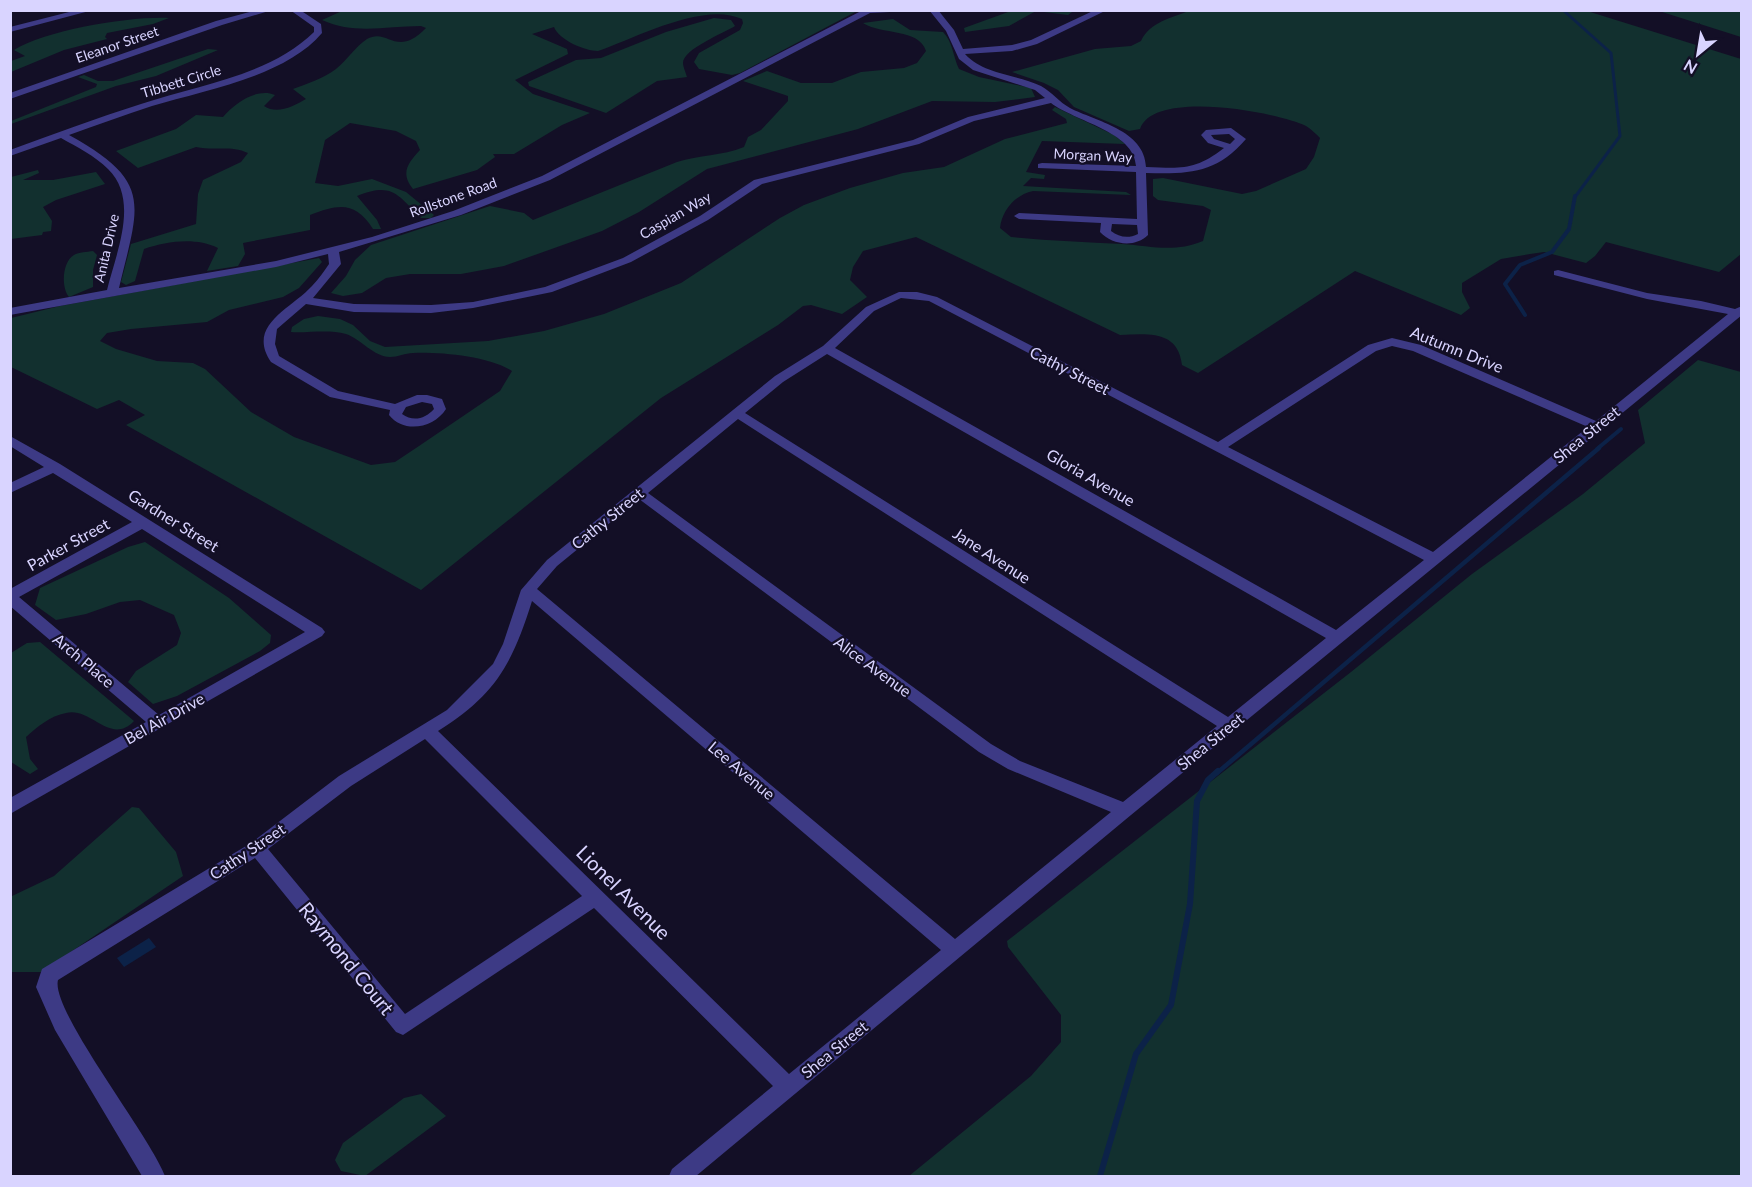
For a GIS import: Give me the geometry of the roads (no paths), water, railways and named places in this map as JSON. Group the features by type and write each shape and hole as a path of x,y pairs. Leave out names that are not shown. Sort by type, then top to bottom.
{"street":[{"path":"10,30 89,10"},
{"name":"Eleanor Street","path":"10,96 219,23 268,10"},
{"name":"Tibbett Circle","path":"10,153 147,105 248,74 308,44 320,28 294,10"},
{"path":"870,11 925,10"},
{"path":"933,10 950,30 959,52 976,68 1032,85 1075,115 1122,136 1138,152 1142,171 1143,235 1135,239 1123,240 1107,234 1107,221"},
{"path":"959,52 1012,48 1034,42 1103,10"},
{"name":"Rollstone Road","path":"10,312 276,264 333,250 457,213 546,178 870,11"},
{"name":"Caspian Way","path":"303,300 354,308 431,309 473,306 548,290 627,260 704,218 758,182 916,142 971,119 1054,99"},
{"name":"Anita Drive","path":"62,135 105,159 128,190 129,221 112,292"},
{"name":"Morgan Way","path":"1042,166 1142,171 1197,169 1232,147"},
{"path":"1019,216 1143,222"},
{"path":"333,250 335,264 316,290 273,328 268,345 275,359 334,394 397,408"},
{"path":"1558,273 1647,296 1701,304 1738,316"},
{"name":"Cathy Street","path":"154,1176 62,1024 46,983 57,969 256,848 345,781 427,731 474,696 499,667 511,644 528,590 560,556 784,376 827,349 878,304 899,295 918,295 941,303 1434,559"},
{"name":"Shea Street","path":"680,1176 1596,426 1738,316"},
{"name":"Autumn Drive","path":"1219,447 1372,348 1392,342 1434,354 1596,426"},
{"name":"Gloria Avenue","path":"827,349 1338,638"},
{"name":"Jane Avenue","path":"737,413 1229,726"},
{"name":"Gardner Street","path":"10,440 318,632"},
{"path":"10,489 55,467"},
{"name":"Alice Avenue","path":"638,492 985,748 1014,765 1125,810"},
{"name":"Parker Street","path":"10,597 143,522"},
{"name":"Lee Avenue","path":"528,590 955,950"},
{"name":"Arch Place","path":"10,597 158,722"},
{"name":"Bel Air Drive","path":"10,807 318,632"},
{"name":"Lionel Avenue","path":"427,731 597,896 788,1087"},
{"name":"Raymond Court","path":"256,848 403,1026 597,896"}],"water":[{"path":"149,938 156,947 124,967 117,958"}],"waterway":[{"path":"1563,10 1611,53 1620,136 1575,197"},
{"path":"1525,315 1505,284 1520,265 1552,252 1569,229 1575,196"},
{"path":"1597,449 1621,429"},
{"path":"1217,773 1599,448"},
{"path":"1100,1176 1136,1054 1171,1005 1190,904 1197,801 1208,780 1218,771"}]}
